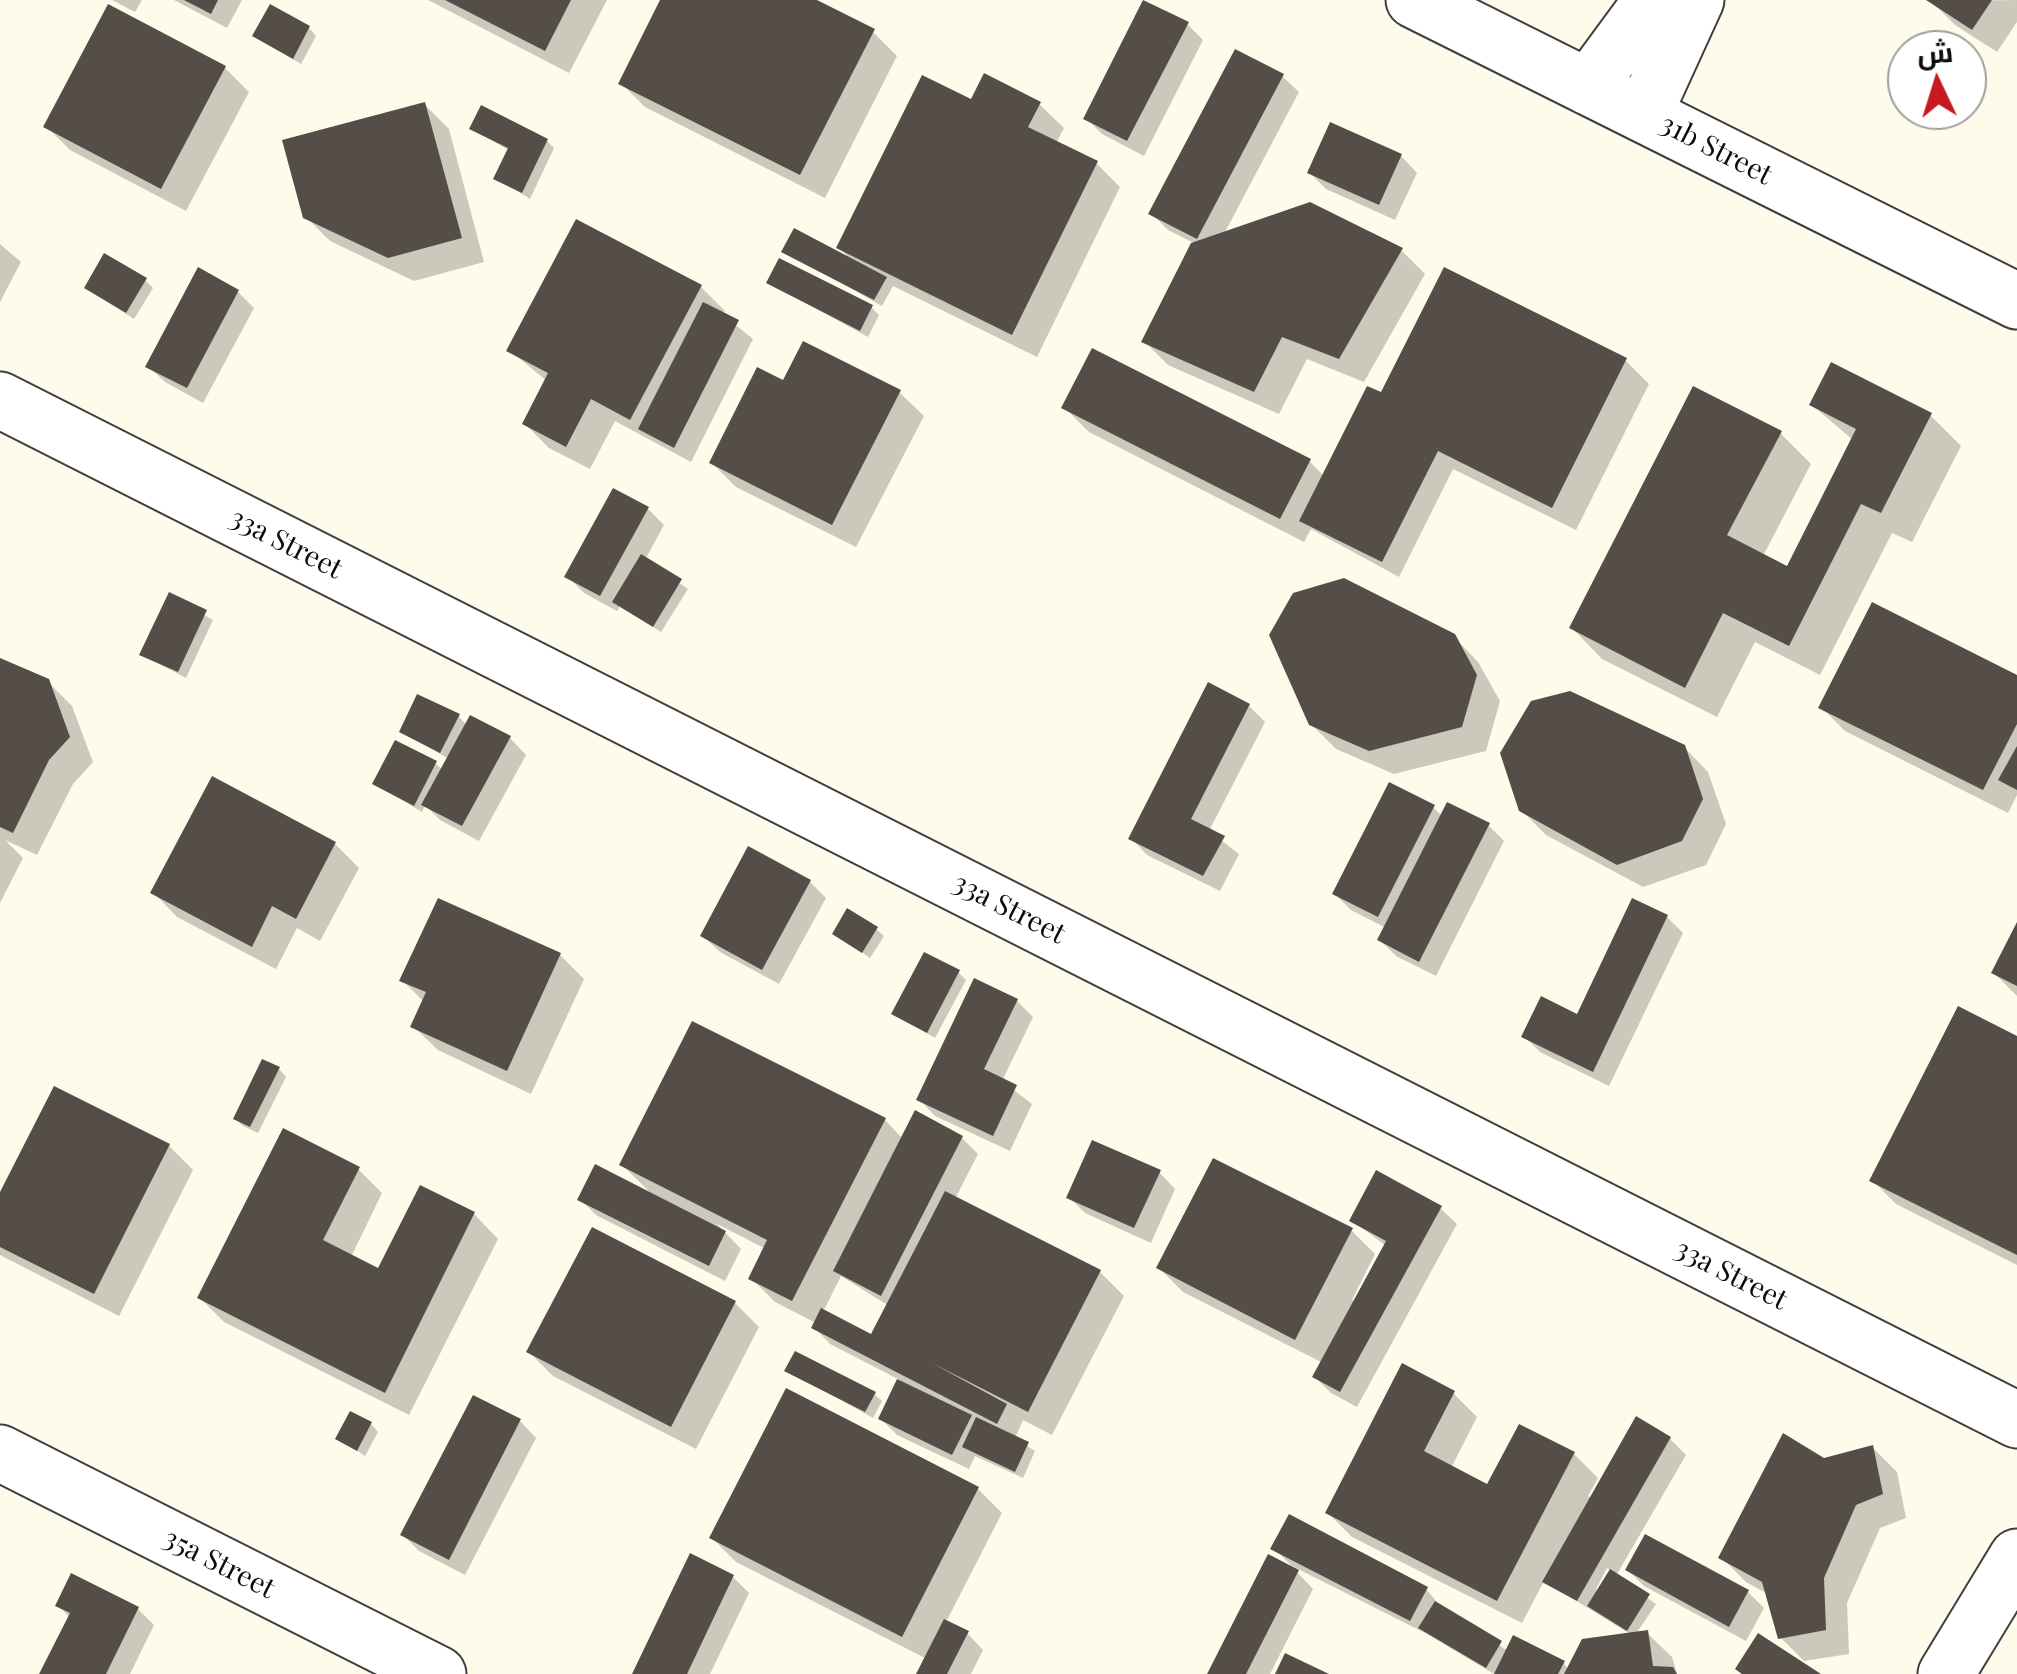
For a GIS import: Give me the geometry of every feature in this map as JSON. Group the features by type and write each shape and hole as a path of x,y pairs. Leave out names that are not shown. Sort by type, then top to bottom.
{"street":[{"name":"31b Street","path":"1414,0 2017,301"},
{"path":"1588,87 1652,0"},
{"path":"1644,114 1696,0"},
{"name":"33a Street","path":"0,400 2017,1420"},
{"name":"35a Street","path":"0,1453 438,1674"},
{"path":"1946,1674 2017,1557"}],"building":[{"path":"184,0 218,0 211,14"},
{"path":"445,0 571,0 545,51"},
{"path":"660,0 817,0 875,29 800,175 618,84"},
{"path":"1143,0 1189,22 1127,141 1083,119"},
{"path":"1926,0 1992,0 1972,30"},
{"path":"108,4 226,66 161,189 43,127"},
{"path":"270,4 310,26 293,59 252,36"},
{"path":"1235,49 1284,74 1197,239 1148,214"},
{"path":"984,73 1041,102 1028,127 1098,161 1012,335 836,248 922,75 971,99"},
{"path":"425,102 462,238 388,258 303,218 282,140"},
{"path":"481,105 548,139 522,193 493,179 508,148 469,129"},
{"path":"1330,122 1402,154 1379,205 1307,173"},
{"path":"1310,202 1403,248 1339,359 1282,337 1254,392 1141,342 1191,243"},
{"path":"576,219 702,285 630,420 591,399 566,447 522,424 548,373 506,351"},
{"path":"794,228 887,277 874,300 781,252"},
{"path":"104,253 147,278 126,313 84,288"},
{"path":"779,258 873,305 860,331 766,283"},
{"path":"198,267 239,290 187,388 145,367"},
{"path":"1444,267 1627,358 1552,508 1438,451 1382,562 1299,521 1367,386 1381,392"},
{"path":"703,302 739,320 674,448 638,429"},
{"path":"803,341 901,390 832,525 709,463 757,367 783,380"},
{"path":"1092,348 1311,459 1280,519 1061,408"},
{"path":"1831,362 1932,413 1881,513 1861,504 1789,646 1723,613 1685,688 1569,628 1693,386 1782,431 1727,535 1787,566 1856,429 1809,405"},
{"path":"613,488 649,507 600,596 564,577"},
{"path":"641,554 682,579 653,627 612,602"},
{"path":"1344,578 1455,634 1477,675 1462,727 1369,751 1309,725 1269,635 1293,593"},
{"path":"169,592 207,610 178,672 139,655"},
{"path":"1872,602 2017,675 2017,724 1983,790 1818,708"},
{"path":"0,658 49,679 70,737 49,760 13,833 0,827"},
{"path":"1208,682 1250,704 1191,819 1225,836 1203,876 1128,839"},
{"path":"1570,691 1685,745 1703,799 1682,841 1617,865 1519,811 1500,753 1531,701"},
{"path":"417,694 460,714 440,753 399,732"},
{"path":"470,715 511,736 462,826 421,805"},
{"path":"395,740 437,761 414,806 372,784"},
{"path":"2017,746 2017,790 1998,780"},
{"path":"212,776 336,842 296,919 272,906 252,947 150,893"},
{"path":"1389,782 1435,805 1378,917 1332,894"},
{"path":"1447,802 1490,823 1419,962 1377,940"},
{"path":"748,846 811,880 762,970 700,936"},
{"path":"438,898 561,953 507,1071 410,1027 426,992 399,981"},
{"path":"1632,898 1668,915 1593,1072 1521,1037 1541,996 1577,1014"},
{"path":"847,908 878,927 862,953 832,934"},
{"path":"2017,922 2017,986 1991,973"},
{"path":"924,952 960,970 927,1033 891,1014"},
{"path":"974,978 1018,999 984,1069 1017,1085 993,1136 916,1100"},
{"path":"1958,1006 2017,1036 2017,1255 1869,1181"},
{"path":"692,1021 886,1118 792,1301 748,1279 767,1240 619,1165"},
{"path":"262,1059 280,1067 250,1127 233,1119"},
{"path":"54,1086 170,1144 94,1294 0,1247 0,1192"},
{"path":"915,1110 963,1136 881,1296 833,1271"},
{"path":"283,1128 360,1167 323,1240 378,1268 420,1185 475,1212 385,1393 197,1298"},
{"path":"1092,1140 1161,1170 1134,1228 1066,1198"},
{"path":"1213,1158 1353,1228 1295,1340 1156,1268"},
{"path":"595,1164 726,1231 709,1266 577,1200"},
{"path":"1376,1170 1442,1206 1340,1392 1312,1377 1386,1241 1349,1221"},
{"path":"945,1191 1101,1270 1028,1412 932,1363 1007,1404 997,1424 811,1328 821,1308 871,1334"},
{"path":"592,1227 736,1301 671,1427 526,1352"},
{"path":"795,1351 876,1392 865,1412 784,1371"},
{"path":"1402,1363 1455,1391 1424,1451 1487,1484 1519,1424 1575,1452 1497,1601 1325,1513"},
{"path":"897,1379 972,1415 952,1455 878,1419"},
{"path":"786,1388 979,1487 902,1637 709,1538"},
{"path":"473,1395 521,1419 449,1560 400,1535"},
{"path":"350,1411 372,1422 357,1451 335,1439"},
{"path":"1636,1416 1671,1437 1577,1601 1542,1582"},
{"path":"976,1417 1029,1442 1015,1472 962,1447"},
{"path":"1783,1433 1824,1458 1873,1445 1883,1494 1856,1505 1824,1578 1826,1630 1778,1639 1762,1582 1718,1558"},
{"path":"1289,1514 1428,1587 1410,1621 1270,1549"},
{"path":"1645,1534 1749,1590 1729,1627 1625,1570"},
{"path":"690,1553 734,1575 687,1674 632,1674"},
{"path":"1268,1554 1299,1570 1246,1674 1207,1674"},
{"path":"1610,1569 1650,1594 1627,1631 1587,1606"},
{"path":"71,1573 139,1607 106,1674 39,1674 70,1613 55,1606"},
{"path":"1435,1601 1502,1641 1486,1668 1418,1628"},
{"path":"944,1619 969,1631 947,1674 916,1674"},
{"path":"1648,1630 1653,1666 1673,1667 1677,1674 1564,1674 1582,1639"},
{"path":"1758,1633 1821,1674 1742,1674 1735,1669"},
{"path":"1513,1635 1565,1661 1558,1674 1494,1674"},
{"path":"1285,1653 1329,1674 1275,1674"}]}
